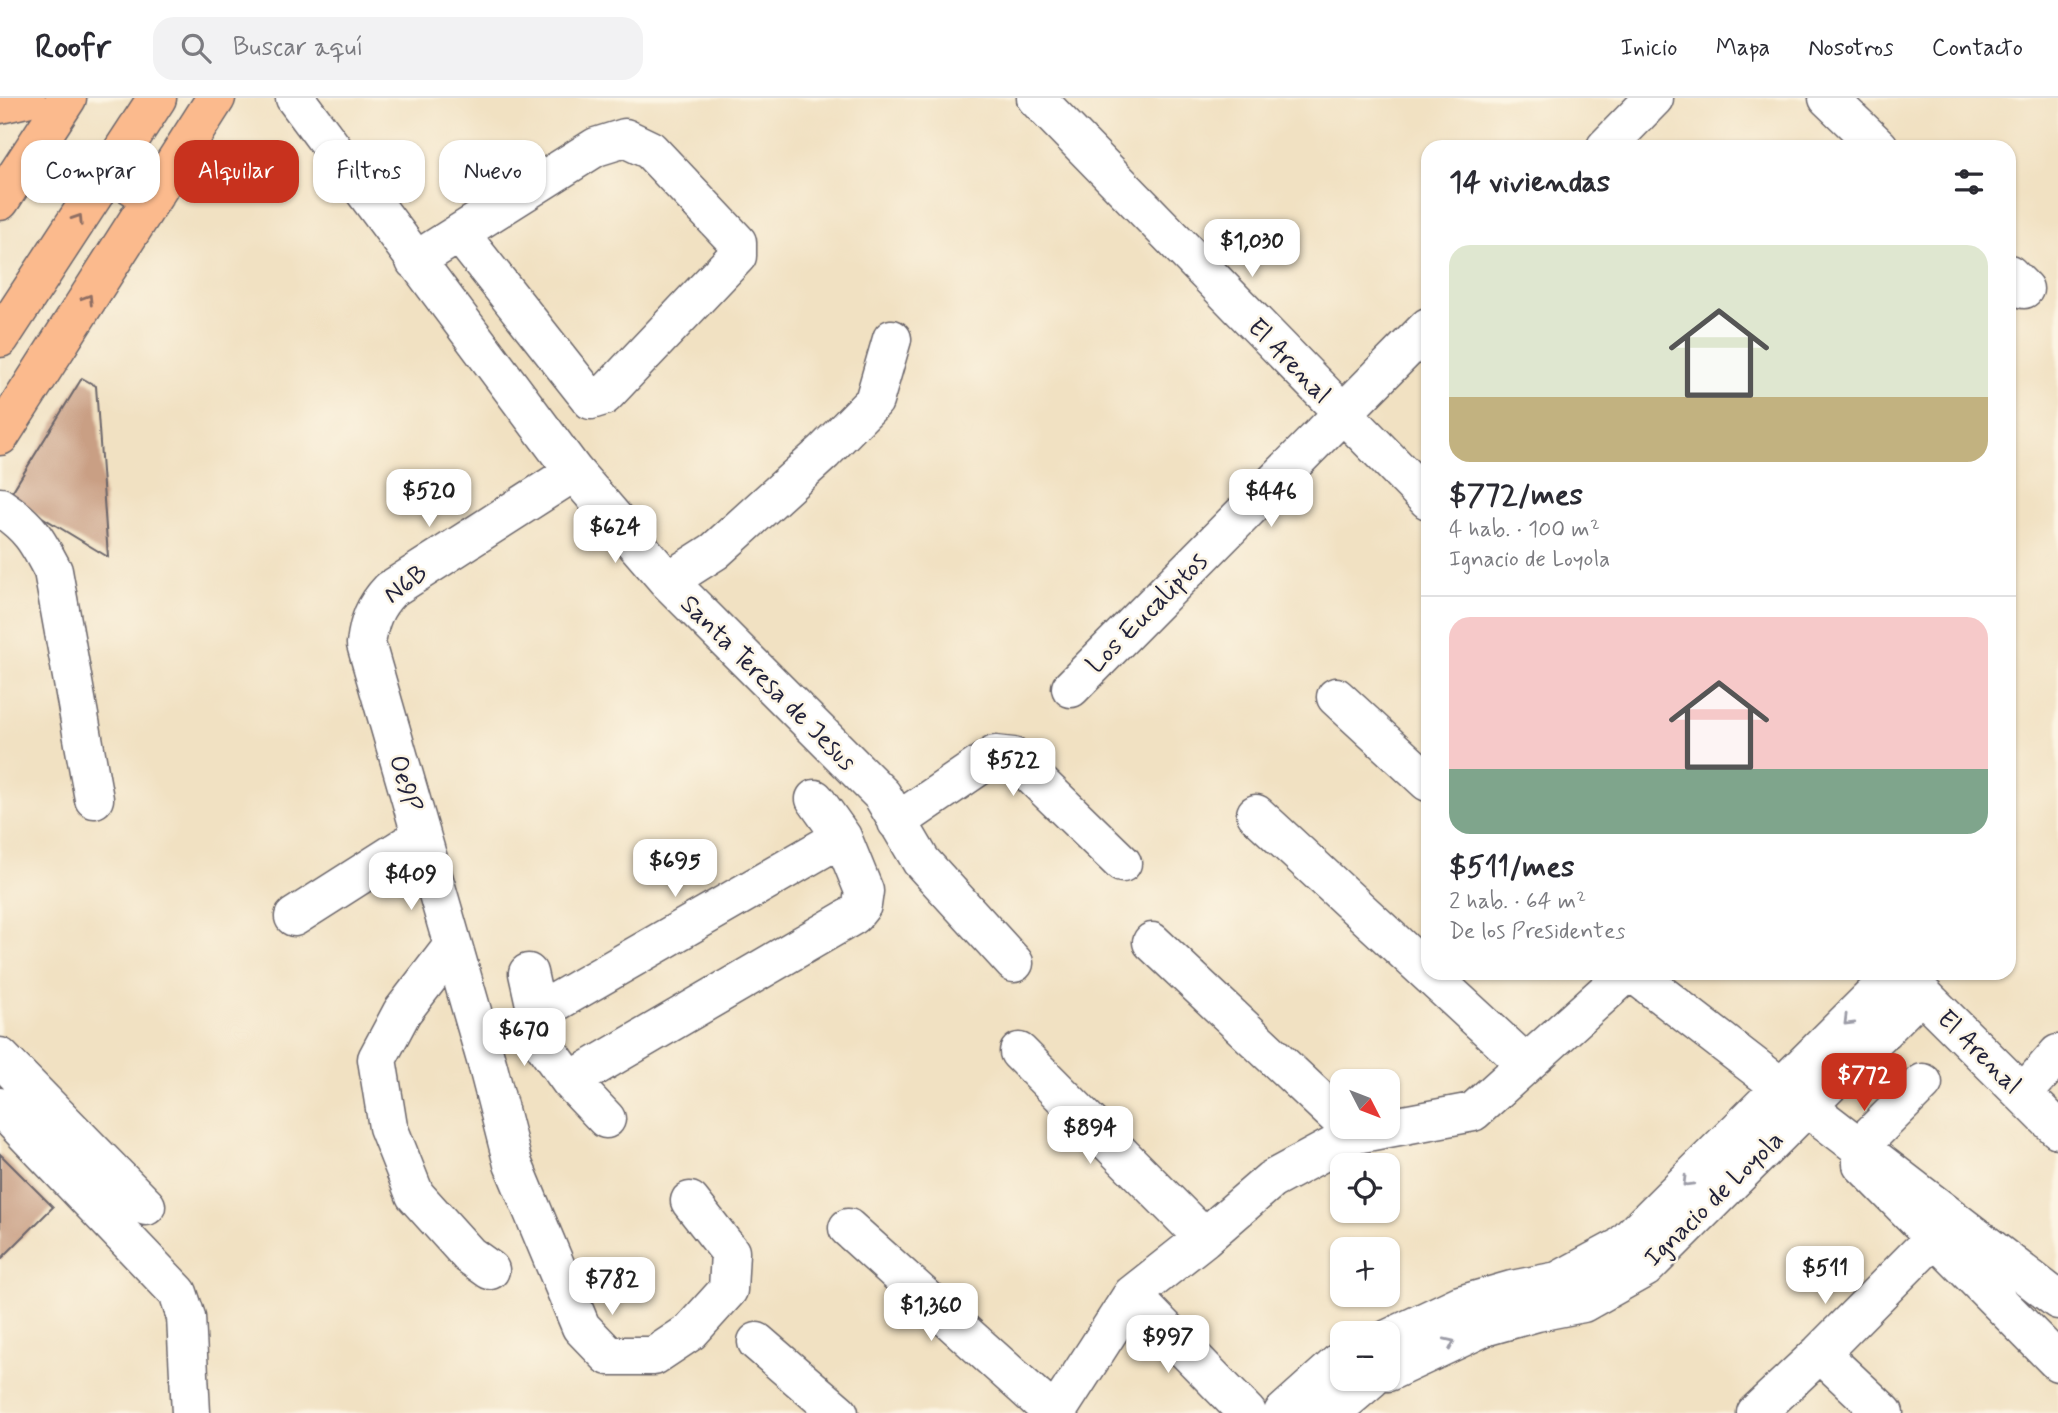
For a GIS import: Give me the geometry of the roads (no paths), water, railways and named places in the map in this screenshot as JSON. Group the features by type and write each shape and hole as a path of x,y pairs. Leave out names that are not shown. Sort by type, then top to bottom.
{"main road":[{"path":"0,201 66,98"},
{"path":"130,140 157,98"},
{"path":"160,184 216,98"},
{"path":"0,338 89,203"},
{"path":"0,436 148,203"}],"street":[{"name":"Santa Teresa de Jesus","path":"295,98 574,472 668,581 882,795 920,861 1014,963"},
{"name":"El Arenal","path":"1036,98 1421,493"},
{"path":"1613,140 1654,98"},
{"path":"1828,98 1871,140"},
{"path":"415,261 596,147 625,138 650,150 737,242 737,256 604,396 591,400 460,234"},
{"name":"Los Eucaliptos","path":"1071,688 1421,334"},
{"path":"668,581 715,551 824,452 874,401 892,338"},
{"name":"N6B","path":"366,644 369,623 376,605 390,590 574,472"},
{"path":"0,507 36,537 53,571 94,799"},
{"name":"Oe9P","path":"366,644 488,1067 513,1164 581,1326 609,1356 654,1356 690,1332 728,1290 730,1252 690,1201"},
{"path":"1336,696 1421,775"},
{"path":"897,822 995,755 1013,757 1122,863"},
{"path":"570,1081 854,915 862,905 864,891 842,837 816,799"},
{"path":"1256,814 1421,967"},
{"path":"294,917 421,836"},
{"path":"488,1067 523,1056 540,1029 842,837"},
{"path":"1152,942 1330,1109"},
{"path":"452,947 402,1012 377,1059 388,1127 415,1195 469,1255 490,1270"},
{"path":"528,973 540,1029 570,1081 606,1119"},
{"path":"1435,980 1526,1064"},
{"path":"1400,1121 1473,1112 1619,980"},
{"path":"1642,980 2058,1300"},
{"name":"El Arenal","path":"1906,980 2058,1129"},
{"name":"Ignacio de Loyola","path":"1400,1334 1460,1306 1480,1314 1537,1312 1583,1303 1645,1268 1906,980"},
{"path":"1018,1052 1204,1238"},
{"path":"2023,1094 2058,1054"},
{"path":"0,1056 146,1206"},
{"path":"1923,1083 1862,1144 1862,1164 2058,1362"},
{"path":"0,1108 178,1293 186,1317 191,1413"},
{"path":"848,1228 1055,1413 1132,1295 1271,1180 1331,1139"},
{"path":"1756,1413 1934,1238"},
{"path":"1132,1295 1247,1413"},
{"name":"Ignacio de Loyola","path":"1400,1364 1480,1314"},
{"path":"757,1342 839,1413"},
{"path":"1820,1353 1884,1413"},
{"path":"1283,1413 1330,1371"},
{"path":"1331,1413 1357,1391"}]}
